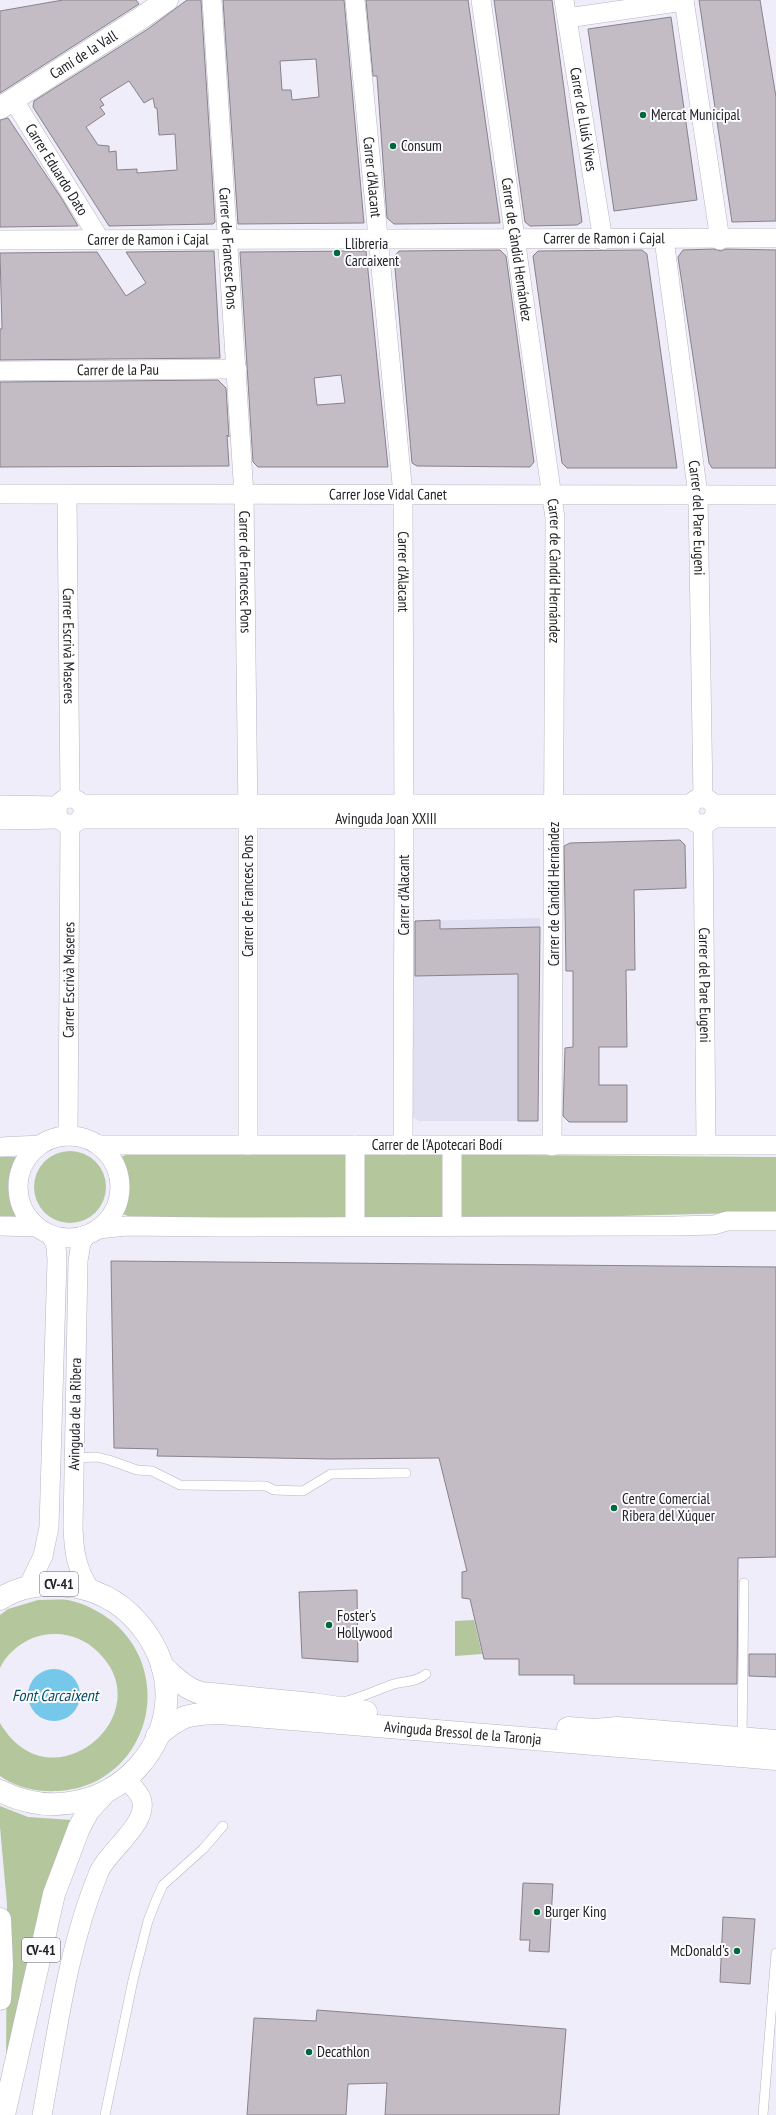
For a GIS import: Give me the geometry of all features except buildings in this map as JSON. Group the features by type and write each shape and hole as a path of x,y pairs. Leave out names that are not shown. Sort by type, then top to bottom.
{"main road":[{"name":"Camí de la Vall","path":"6,103 167,0"},
{"name":"CV-41","path":"0,1599 28,1587 59,1584 90,1590 115,1602 136,1619 152,1641 162,1666 166,1690 165,1706 157,1736 144,1761 127,1779 103,1795 88,1811 79,1828 54,1894 4,2115"},
{"name":"Avinguda Bressol de la Taronja","path":"162,1666 193,1691 201,1693 313,1704 350,1711 594,1730 617,1728 742,1738 776,1755"},
{"name":"Avinguda Bressol de la Taronja","path":"157,1736 173,1723 185,1716 193,1714 219,1713 776,1755"},
{"name":"CV-41","path":"0,1792 25,1802 51,1806 78,1803 103,1795"},
{"name":"CV-41","path":"0,1918 2,1965 0,1999"}],"street":[{"name":"Carrer de Francesc Pons","path":"212,0 244,494 248,1145"},
{"name":"Carrer d'Alacant","path":"355,0 403,494 403,1145"},
{"name":"Carrer de Càndid Hernández","path":"481,0 555,518 555,811 552,1146"},
{"path":"566,9 684,1 720,240"},
{"name":"Carrer de Lluís Vives","path":"566,9 603,240"},
{"name":"Carrer Eduardo Dato","path":"6,103 100,240"},
{"name":"Carrer de Ramon i Cajal","path":"0,240 720,240 776,238"},
{"name":"Carrer del Pare Eugeni","path":"664,239 698,495 706,1145"},
{"name":"Carrer de la Pau","path":"0,371 237,368"},
{"name":"Carrer Jose Vidal Canet","path":"0,494 776,496"},
{"name":"Carrer Escrivà Maseres","path":"68,495 70,812 68,1136"},
{"name":"Avinguda Joan XXIII","path":"703,811 776,804"},
{"name":"Avinguda Joan XXIII","path":"0,805 70,812 703,811 776,818"},
{"name":"Avinguda Joan XXIII","path":"0,820 70,812"},
{"path":"44,1231 26,1216 20,1201 18,1185 21,1169 28,1156 40,1145 54,1138 68,1136 84,1138 98,1145 110,1157 117,1171 120,1187 117,1203 110,1217 92,1232"},
{"path":"0,1147 40,1145"},
{"name":"Carrer de l'Apotecari Bodí","path":"98,1145 776,1146"},
{"path":"355,1145 355,1226"},
{"path":"452,1146 452,1226"},
{"path":"714,1226 727,1221 776,1221"},
{"path":"0,1226 44,1231 74,1238 92,1232 127,1226 218,1228 355,1226 714,1226 733,1232 776,1233"},
{"name":"Avinguda de la Ribera","path":"28,1587 43,1556 48,1526 57,1260 56,1246 44,1231"},
{"name":"Avinguda de la Ribera","path":"90,1590 79,1572 74,1549 74,1458 78,1261 81,1243 92,1232"},
{"path":"42,2115 70,1967 94,1885 107,1858 131,1831 142,1811 140,1797 127,1779"}],"lane":[{"path":"74,1458 97,1457 109,1460 137,1470 152,1471 180,1485 266,1486 274,1490 303,1491 331,1474 406,1473"},
{"path":"742,1738 744,1582"},
{"path":"313,1704 352,1700 392,1684 417,1680 426,1674"},
{"path":"105,2115 132,1980 148,1921 157,1898 163,1885 203,1848 223,1826"},
{"path":"763,2115 776,1953"}],"shaded area":[{"path":"540,918 538,1121 418,1121 413,1117 414,921"}],"green space":[{"path":"63,1151 77,1151 84,1153 96,1161 104,1173 106,1187 104,1201 96,1213 84,1221 77,1223 63,1223 56,1221 44,1213 36,1201 34,1194 34,1180 36,1173 44,1161 56,1153"},
{"path":"126,1155 524,1155 776,1157 776,1214 737,1213 580,1217 133,1218 123,1214 123,1207 126,1198 126,1181 118,1158"},
{"path":"0,1157 18,1157 12,1186 13,1201 17,1216 0,1216"},
{"path":"38,1600 74,1601 92,1608 112,1621 133,1644 144,1670 148,1698 143,1725 131,1750 113,1770 88,1785 58,1791 42,1791 20,1786 13,1784 0,1776 0,1723 22,1747 46,1757 71,1755 93,1743 109,1724 117,1701 114,1675 93,1647 71,1636 59,1634 45,1635 29,1640 15,1649 0,1668 0,1615 8,1609"},
{"path":"474,1620 482,1654 455,1656 455,1621"},
{"path":"0,1806 28,1817 72,1820 6,2069 7,1904 0,1827"}],"water":[{"name":"Font Carcaixent","path":"54,1669 64,1671 72,1677 78,1685 80,1695 78,1705 72,1713 64,1719 54,1721 44,1719 36,1713 30,1705 28,1695 30,1685 36,1677 44,1671"}],"place":[{"name":"Mercat Municipal","path":"643,115"},
{"name":"Consum","path":"393,146"},
{"name":"Llibreria Carcaixent","path":"337,253"},
{"name":"Centre Comercial Ribera del Xúquer","path":"614,1508"},
{"name":"Foster's Hollywood","path":"329,1625"},
{"name":"Burger King","path":"537,1912"},
{"name":"McDonald's","path":"737,1951"},
{"name":"Decathlon","path":"309,2052"}]}
